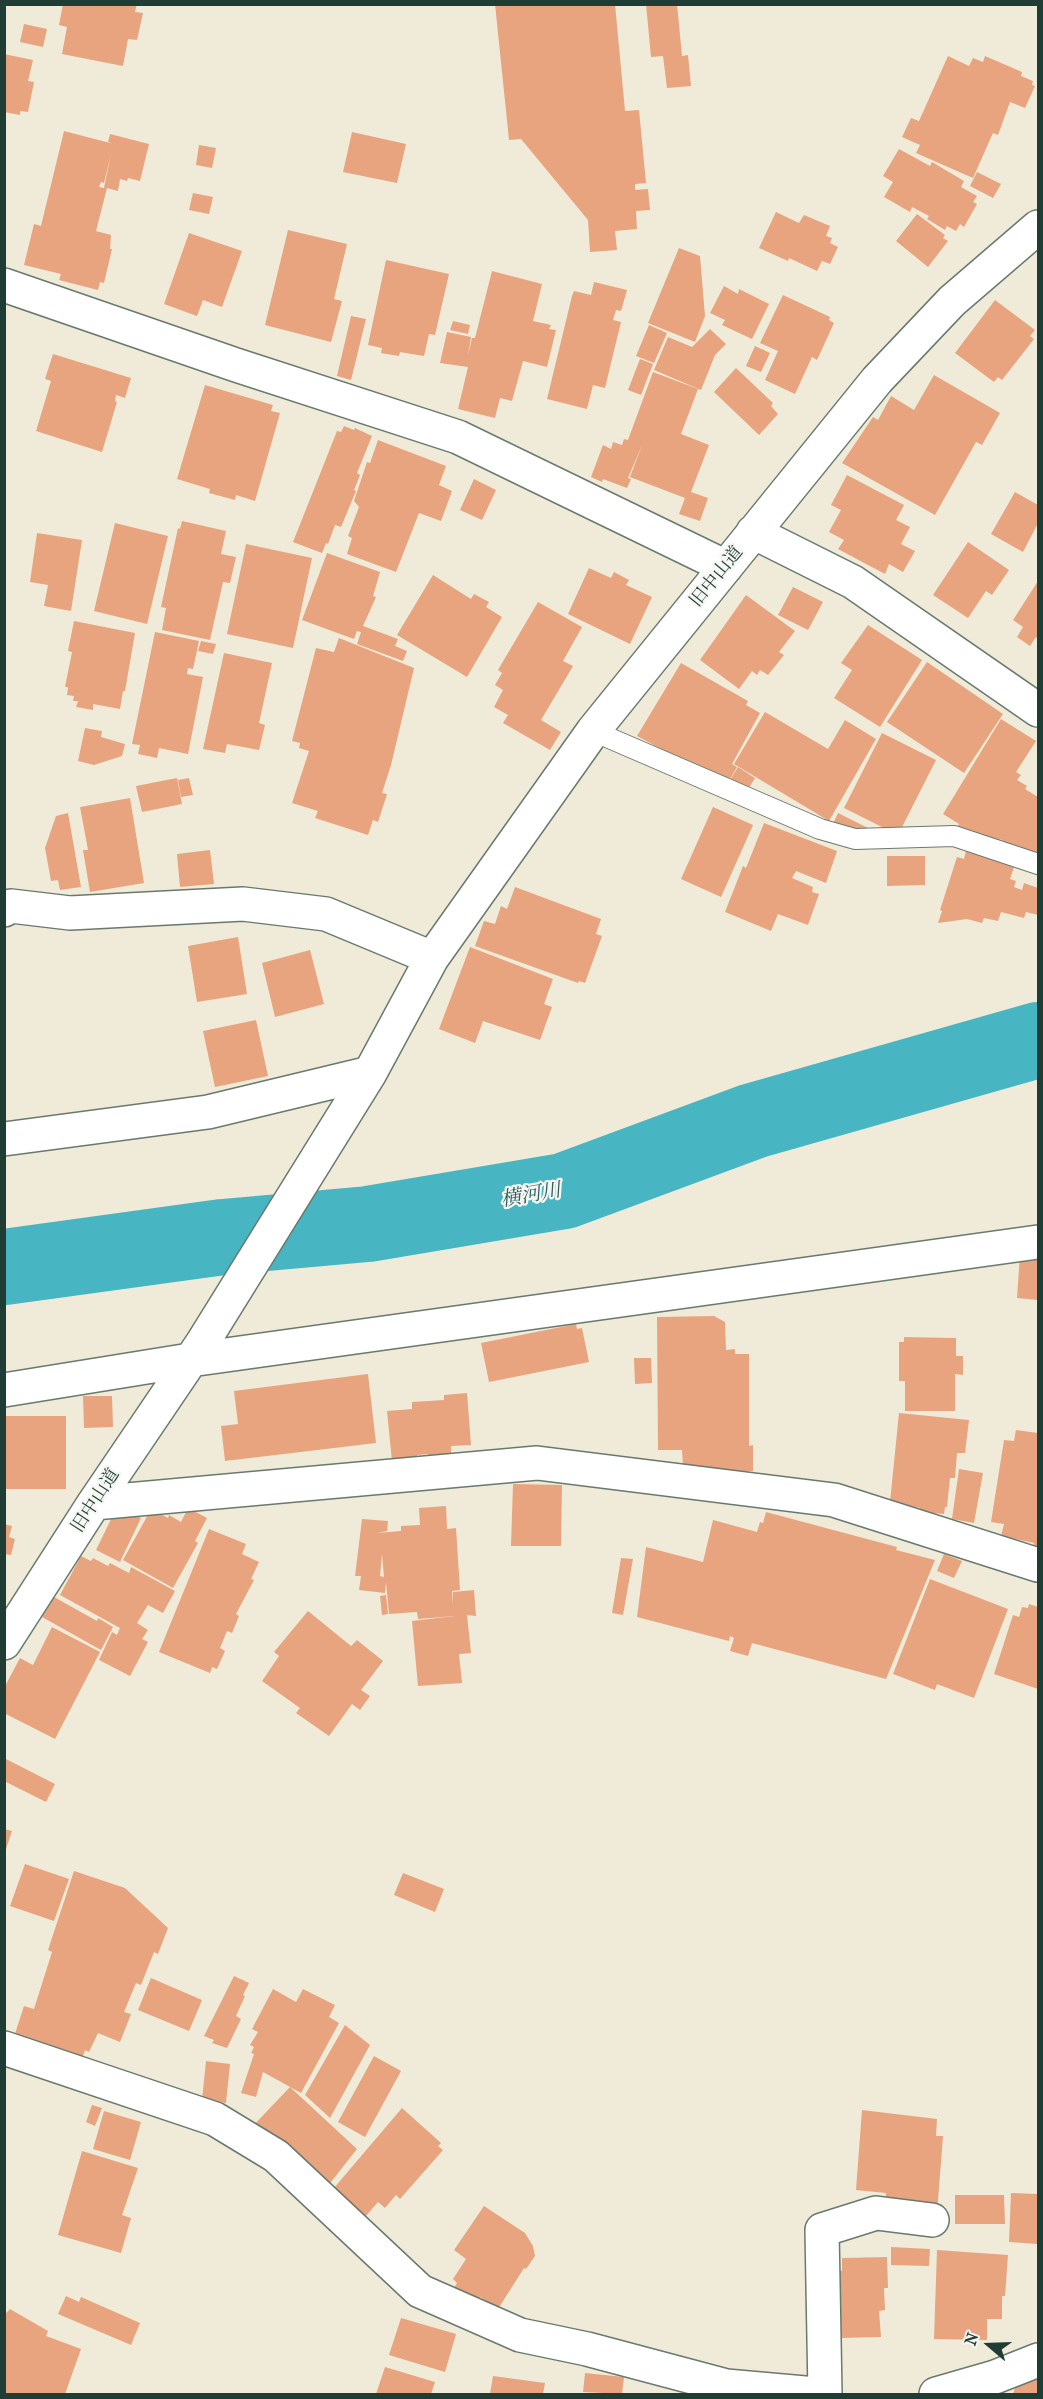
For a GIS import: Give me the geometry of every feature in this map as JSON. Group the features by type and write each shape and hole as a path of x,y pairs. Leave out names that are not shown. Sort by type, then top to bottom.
{"street":[{"name":"旧中山道","path":"4,1643 93,1503 196,1351 363,1083 432,958 593,731 877,380 952,301 1038,227"},
{"path":"4,285 458,437 726,567"},
{"path":"753,532 853,582 1038,710"},
{"path":"4,910 11,906 70,913 243,904 326,914 432,958"},
{"path":"4,1139 208,1112 363,1083"},
{"path":"4,1390 196,1351 1038,1242"},
{"path":"93,1503 537,1463 834,1500 1038,1565"},
{"path":"4,2048 215,2119 276,2156 420,2291 520,2335 587,2349 726,2386 816,2394"},
{"path":"825,2394 822,2230 876,2213 932,2220"},
{"path":"920,2394 937,2394 995,2377 1038,2360"}],"lane":[{"path":"593,731 820,829 855,839 954,836 1038,864"}],"building":[{"path":"63,4 137,4 135,12 143,13 137,40 128,39 123,66 62,54 67,27 59,25"},
{"path":"495,4 615,4 625,111 639,110 646,183 635,184 635,190 648,189 650,210 636,211 637,229 615,231 617,250 590,252 588,220 521,139 509,140"},
{"path":"646,4 677,4 682,56 688,55 691,86 667,88 663,56 651,57"},
{"path":"24,24 47,29 43,47 20,42"},
{"path":"4,54 33,60 28,81 34,82 28,112 20,111 20,115 4,112"},
{"path":"948,56 969,66 973,58 983,62 985,56 1022,72 1021,76 1033,81 1032,85 1035,86 1025,108 1010,102 998,135 993,133 973,178 916,153 920,145 902,137 911,118 919,121"},
{"path":"64,131 114,144 108,142 110,134 149,144 140,181 120,179 118,191 107,188 96,231 111,235 110,249 112,249 104,283 100,282 98,290 59,280 61,274 24,265 34,224 41,226","holes":["111,154 104,188 99,187 101,182 104,183"]},
{"path":"352,132 406,144 397,183 343,172"},
{"path":"199,145 216,148 212,168 196,165"},
{"path":"899,149 930,166 932,162 964,181 961,187 977,196 973,202 977,204 964,227 960,224 956,231 947,226 945,230 927,219 929,216 912,207 910,212 884,197 893,182 883,176"},
{"path":"977,172 1001,184 993,198 970,186"},
{"path":"193,193 213,197 209,214 189,210"},
{"path":"776,212 799,223 804,215 830,226 826,236 832,238 830,243 838,247 830,264 822,261 817,271 759,248"},
{"path":"917,214 945,235 943,238 948,241 928,267 896,241"},
{"path":"288,230 347,244 334,299 342,301 331,342 265,325"},
{"path":"189,233 242,251 222,307 203,300 197,316 164,304"},
{"path":"679,248 700,256 705,316 695,342 648,323"},
{"path":"386,260 449,274 435,335 429,334 424,356 400,352 399,356 381,353 382,348 368,345"},
{"path":"492,271 542,284 533,321 551,325 549,329 556,330 547,367 523,361 512,401 500,398 495,418 458,409 468,367 440,363 447,332 471,337 468,356 472,338 475,338"},
{"path":"594,282 627,290 621,311 616,310 613,320 621,322 605,388 593,385 587,409 547,399 574,291 591,295"},
{"path":"724,286 738,294 739,289 769,304 752,339 722,325 725,320 710,313"},
{"path":"783,295 830,317 829,320 834,323 817,360 812,357 795,394 765,380 778,351 760,343"},
{"path":"995,300 1035,330 1030,336 1034,339 1002,380 998,377 994,382 955,353"},
{"path":"351,316 366,319 351,380 337,376"},
{"path":"453,321 470,325 468,334 450,330"},
{"path":"649,325 667,333 654,363 636,356"},
{"path":"710,329 726,344 715,355 701,390 654,370 668,337 692,347"},
{"path":"755,346 770,353 761,372 746,366"},
{"path":"53,354 131,378 125,398 116,395 115,401 117,402 102,452 36,431 51,381 45,379"},
{"path":"640,359 653,364 641,395 628,390"},
{"path":"736,368 773,403 771,406 778,414 759,435 714,392"},
{"path":"653,372 698,389 681,434 709,445 691,492 708,498 700,521 679,514 685,498 630,477 642,445 628,478 631,479 627,488 591,477 603,445 611,449 613,442 622,445 624,439 628,440"},
{"path":"934,375 1000,413 982,445 976,442 935,515 842,463 873,417 878,420 891,396 914,410"},
{"path":"205,385 273,405 271,411 280,413 255,501 236,495 235,500 209,493 210,489 177,479"},
{"path":"344,426 354,430 355,428 372,436 357,473 360,475 354,490 356,491 341,527 335,525 322,553 293,542 337,431 341,432"},
{"path":"378,440 446,466 439,485 452,491 441,521 419,513 396,572 347,554 352,538 348,536 359,507 354,501 367,462 370,463"},
{"path":"847,475 904,505 896,520 910,527 901,544 915,551 903,572 889,564 885,574 838,549 844,540 829,532 841,510 831,505"},
{"path":"474,479 496,490 482,520 460,510"},
{"path":"1015,492 1038,505 1038,523 1023,552 991,534"},
{"path":"182,521 226,531 221,554 236,557 230,583 223,582 210,640 162,630 166,608 161,607 178,528 180,529"},
{"path":"115,523 168,536 147,624 94,611"},
{"path":"37,533 82,540 71,611 44,606 48,585 30,582"},
{"path":"968,542 1009,570 992,595 986,591 968,618 933,595"},
{"path":"246,544 312,558 293,648 227,634"},
{"path":"327,553 380,572 373,596 376,597 363,626 398,639 395,646 407,651 403,661 357,644 361,632 357,631 354,639 302,620"},
{"path":"589,568 611,578 614,572 629,580 626,585 652,597 630,644 568,614"},
{"path":"433,575 471,599 474,594 489,602 486,607 502,617 467,677 397,635"},
{"path":"1038,581 1038,639 1036,637 1030,646 1017,637 1023,627 1013,620"},
{"path":"793,587 823,602 808,630 778,615"},
{"path":"746,595 795,631 779,652 784,655 768,675 760,670 757,675 752,671 739,689 700,660"},
{"path":"538,602 582,627 563,661 573,666 541,720 561,732 550,750 503,723 508,715 494,707 503,690 495,685 502,673 498,670"},
{"path":"74,621 135,633 120,709 93,704 93,710 76,707 78,701 73,701 74,696 67,695 68,687 65,687 72,652 68,651"},
{"path":"868,625 922,660 880,727 834,698 852,670 841,663"},
{"path":"155,632 199,641 193,669 188,668 187,674 203,677 188,754 159,748 157,758 138,754 140,745 132,744"},
{"path":"339,638 414,668 382,793 387,794 378,822 373,820 368,835 315,818 318,811 292,803 309,751 299,748 300,743 292,741 316,648 334,652"},
{"path":"201,641 216,644 213,654 198,651"},
{"path":"224,653 272,663 259,723 265,725 259,750 227,744 225,753 203,749"},
{"path":"927,662 1003,714 964,773 887,722"},
{"path":"681,663 748,701 746,705 760,713 732,764 737,767 727,784 637,736"},
{"path":"765,712 828,749 845,720 876,739 829,821 734,764"},
{"path":"1001,719 1036,741 1016,772 1021,775 1017,780 1027,786 1025,789 1038,797 1038,851 1033,859 1000,839 996,845 955,830 959,824 943,814"},
{"path":"85,728 102,731 101,737 125,744 122,756 94,765 78,761"},
{"path":"882,733 936,760 898,835 844,808"},
{"path":"738,767 755,778 747,791 730,780"},
{"path":"177,778 182,804 142,812 136,786"},
{"path":"189,778 193,795 181,797 178,780"},
{"path":"130,798 144,883 90,892 83,850 88,850 80,807"},
{"path":"713,807 753,825 721,897 681,879"},
{"path":"68,813 81,887 60,890 58,880 51,881 45,848 56,816"},
{"path":"838,813 876,832 873,838 833,824"},
{"path":"764,823 837,851 826,883 796,871 792,878 813,887 812,892 819,894 808,925 778,914 771,931 725,912 743,866 746,868"},
{"path":"210,850 214,884 180,887 177,854"},
{"path":"966,851 1014,867 1010,879 1016,881 1014,887 1022,890 1024,883 1038,888 1038,915 1026,912 1024,918 1001,912 998,921 984,918 982,923 967,919 938,923 957,857 964,859"},
{"path":"887,856 925,856 925,885 887,886"},
{"path":"515,887 601,919 596,934 602,936 585,983 579,981 578,983 475,946 484,921 495,924 501,906 507,909"},
{"path":"238,937 247,994 197,1002 188,946"},
{"path":"470,947 553,979 544,1004 552,1007 540,1040 483,1021 475,1043 439,1029"},
{"path":"310,950 324,1004 275,1017 262,963"},
{"path":"256,1020 268,1076 215,1087 203,1031"},
{"path":"1020,1254 1038,1256 1038,1300 1017,1298"},
{"path":"714,1316 725,1322 726,1350 735,1349 735,1354 749,1354 749,1446 753,1445 753,1471 695,1471 683,1466 682,1450 658,1450 657,1317"},
{"path":"576,1324 577,1329 582,1328 589,1362 489,1382 481,1343"},
{"path":"904,1337 956,1338 956,1356 963,1356 963,1375 955,1374 955,1411 905,1411 905,1381 899,1381 899,1342 904,1342"},
{"path":"634,1358 651,1358 652,1383 635,1384"},
{"path":"368,1374 376,1443 225,1461 221,1426 238,1424 234,1391"},
{"path":"467,1393 471,1445 451,1446 451,1459 427,1459 428,1454 417,1455 417,1459 392,1461 387,1411 412,1409 412,1402 444,1400 444,1395"},
{"path":"83,1396 112,1396 113,1427 84,1428"},
{"path":"899,1413 969,1420 965,1453 957,1453 955,1478 950,1478 947,1507 945,1507 944,1514 920,1512 920,1508 890,1502"},
{"path":"4,1416 66,1416 66,1489 4,1489"},
{"path":"1016,1430 1038,1433 1038,1548 1034,1547 1034,1543 1001,1536 1004,1524 991,1522 1004,1440 1014,1441"},
{"path":"959,1469 983,1473 974,1523 952,1519"},
{"path":"513,1484 562,1485 561,1546 511,1546"},
{"path":"446,1506 447,1529 456,1528 460,1590 452,1591 453,1604 453,1592 474,1590 476,1616 467,1615 471,1653 459,1654 462,1683 418,1686 412,1621 455,1616 418,1619 417,1612 389,1614 386,1582 385,1593 359,1590 361,1576 355,1576 362,1519 388,1521 387,1531 377,1533 401,1531 401,1526 420,1525 419,1508","holes":["382,1554 384,1577 380,1576"]},
{"path":"117,1507 141,1518 120,1562 96,1550"},
{"path":"188,1508 207,1518 195,1541 198,1543 173,1588 123,1560 150,1511 155,1511 168,1518 169,1515 181,1522"},
{"path":"766,1512 897,1547 896,1550 935,1560 886,1679 752,1643 748,1656 730,1651 734,1638 730,1636 729,1641 637,1617 646,1547 703,1562 713,1520 757,1532"},
{"path":"4,1524 12,1526 9,1537 15,1539 11,1555 4,1554"},
{"path":"209,1529 246,1544 242,1554 259,1562 251,1579 254,1580 236,1614 239,1616 232,1633 227,1631 220,1648 225,1651 217,1669 212,1667 210,1673 159,1652"},
{"path":"944,1554 962,1561 954,1578 937,1571"},
{"path":"81,1556 91,1561 93,1558 108,1566 110,1563 129,1573 131,1567 175,1591 163,1613 148,1605 137,1623 148,1630 142,1639 148,1642 130,1676 99,1660 112,1632 117,1635 120,1628 60,1595"},
{"path":"621,1558 633,1559 623,1615 612,1613"},
{"path":"930,1579 1008,1609 974,1698 937,1684 935,1690 893,1674"},
{"path":"386,1595 388,1614 382,1615 380,1596"},
{"path":"54,1597 97,1621 98,1618 113,1627 101,1650 42,1617"},
{"path":"1029,1604 1038,1607 1038,1689 994,1674 1013,1615 1019,1617 1022,1607 1028,1608"},
{"path":"308,1611 351,1646 357,1640 383,1661 361,1690 370,1696 360,1710 352,1704 329,1736 296,1713 300,1708 262,1681 279,1656 274,1652"},
{"path":"52,1627 100,1652 55,1739 4,1713 4,1688 20,1658 33,1665"},
{"path":"4,1758 55,1784 46,1802 4,1781"},
{"path":"4,1829 12,1831 5,1852 4,1852"},
{"path":"25,1864 69,1879 54,1921 10,1906"},
{"path":"74,1871 125,1888 168,1928 158,1954 154,1952 141,1985 136,1983 124,2012 131,2014 120,2042 98,2033 89,2052 85,2050 80,2065 12,2043 24,2006 34,2009 52,1952 48,1950"},
{"path":"403,1873 444,1889 435,1912 394,1895"},
{"path":"234,1976 249,1983 236,2016 241,2019 227,2048 212,2043 214,2040 204,2036"},
{"path":"151,1978 202,2000 189,2031 138,2010"},
{"path":"273,1989 296,2002 303,1989 335,2005 329,2017 339,2023 301,2093 263,2072 256,2097 241,2093 254,2054 251,2053 254,2047 250,2045 258,2032 252,2029"},
{"path":"345,2025 370,2045 330,2118 305,2095"},
{"path":"374,2056 401,2071 365,2137 338,2122"},
{"path":"206,2061 230,2064 226,2103 202,2100"},
{"path":"290,2087 357,2149 327,2187 250,2129"},
{"path":"92,2105 102,2108 95,2126 86,2122"},
{"path":"402,2108 441,2143 438,2146 443,2150 400,2199 396,2195 385,2208 378,2202 360,2223 328,2195"},
{"path":"862,2110 937,2119 936,2136 943,2136 937,2213 884,2211 886,2193 856,2190"},
{"path":"104,2111 141,2122 130,2160 93,2149"},
{"path":"82,2151 138,2168 122,2215 131,2218 121,2253 58,2235"},
{"path":"1011,2193 1038,2194 1038,2244 1009,2242"},
{"path":"955,2195 1004,2195 1005,2224 955,2224"},
{"path":"484,2206 525,2233 533,2246 535,2256 526,2269 524,2268 498,2309 480,2297 475,2304 451,2293 457,2283 453,2279 466,2259 454,2250"},
{"path":"891,2247 930,2249 929,2266 891,2265"},
{"path":"937,2250 1008,2255 1005,2296 1002,2296 1002,2319 987,2319 987,2340 934,2339"},
{"path":"887,2257 888,2288 884,2288 885,2310 879,2311 881,2337 841,2338 838,2270 842,2271 842,2258"},
{"path":"66,2296 79,2302 81,2297 140,2323 131,2345 58,2314"},
{"path":"10,2309 48,2331 46,2336 81,2349 65,2394 4,2394 4,2315"},
{"path":"401,2318 456,2334 445,2372 389,2355"},
{"path":"385,2367 435,2382 431,2394 376,2394"},
{"path":"1038,2370 1038,2394 1013,2394 1018,2379"},
{"path":"585,2373 624,2377 622,2394 583,2392"},
{"path":"493,2376 545,2383 543,2394 490,2394"}],"waterway":[{"name":"横河川","path":"4,1267 223,1237 368,1224 564,1191 753,1121 1038,1040"}]}
